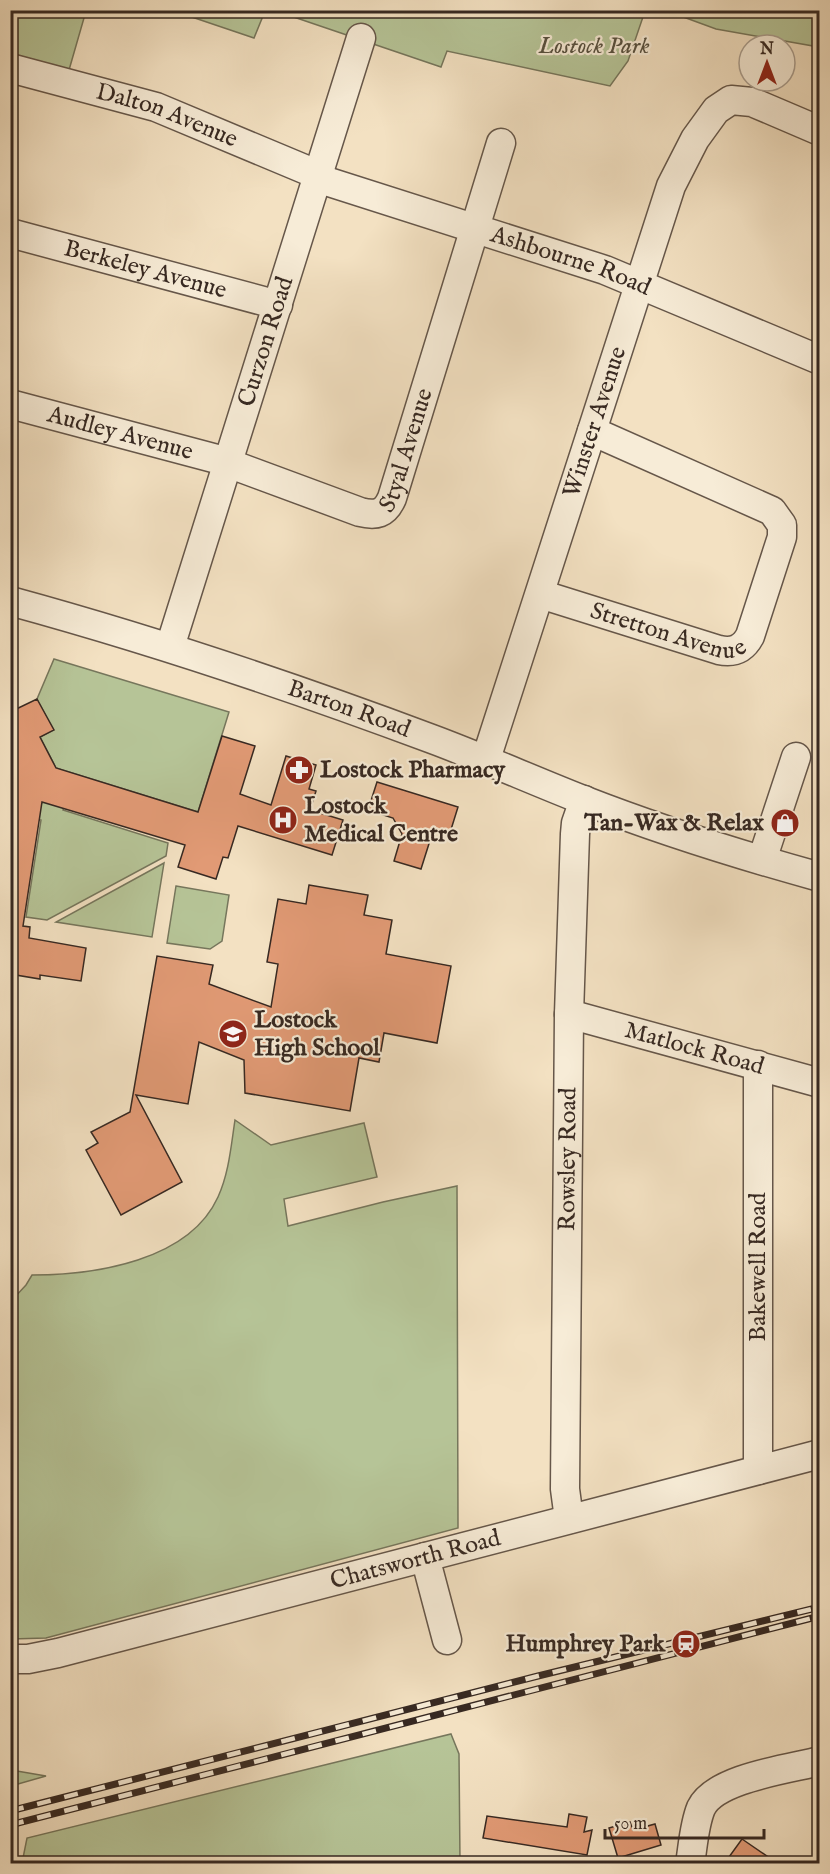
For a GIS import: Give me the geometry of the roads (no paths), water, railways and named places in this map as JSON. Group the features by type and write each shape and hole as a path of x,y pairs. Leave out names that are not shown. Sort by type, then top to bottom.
{"street":[{"name":"Curzon Road","path":"170,647 361,38"},
{"name":"Dalton Avenue","path":"10,68 156,108 318,176"},
{"name":"Winster Avenue","path":"486,759 678,168 716,110 731,100 752,102 819,130"},
{"path":"475,229 501,143"},
{"name":"Ashbourne Road","path":"318,176 329,182 605,270 819,360"},
{"name":"Styal Avenue","path":"228,464 360,512 376,514 386,510 475,229"},
{"name":"Berkeley Avenue","path":"10,233 278,305"},
{"name":"Audley Avenue","path":"10,404 228,464"},
{"name":"Stretton Avenue","path":"540,594 719,650 730,651 742,646 750,636 782,537 782,525 772,511 592,431"},
{"name":"Barton Road","path":"10,601 170,647 297,690 486,759 584,800 680,834 819,877"},
{"path":"762,860 796,757"},
{"name":"Rowsley Road","path":"569,1519 566,1489 569,1014 575,834 576,823 584,800"},
{"name":"Matlock Road","path":"569,1014 819,1083"},
{"name":"Bakewell Road","path":"758,1065 758,1470"},
{"name":"Chatsworth Road","path":"10,1659 28,1659 58,1653 819,1454"},
{"path":"424,1557 447,1640"},
{"path":"690,1863 697,1821 702,1807 710,1796 722,1787 737,1782 819,1761"}],"railway":[{"path":"10,1811 538,1676 820,1607"},
{"path":"10,1825 820,1616"}],"place":[{"name":"Lostock Pharmacy","path":"299,770"},
{"name":"Lostock Medical Centre","path":"283,820"},
{"name":"Tan-Wax & Relax","path":"785,823"},
{"name":"Lostock High School","path":"233,1034"},
{"name":"Humphrey Park","path":"686,1644"}],"park label":[{"name":"Lostock Park","path":"594,46"}]}
